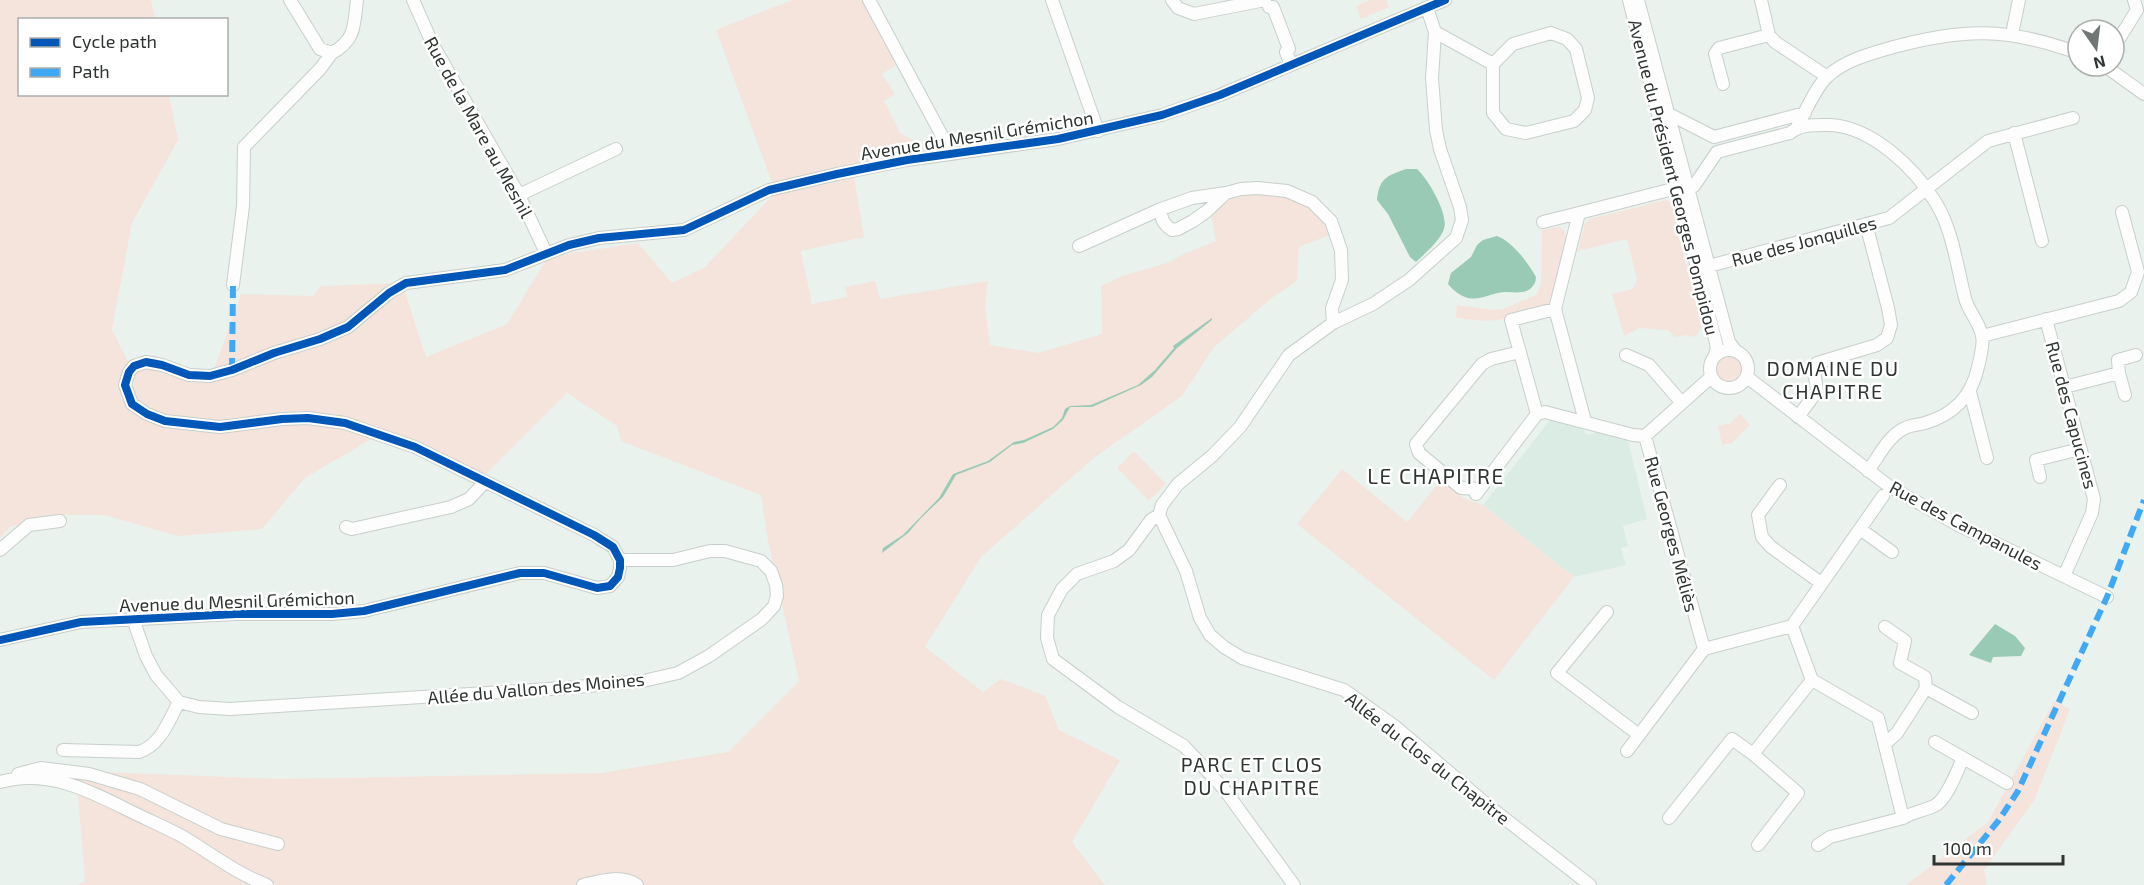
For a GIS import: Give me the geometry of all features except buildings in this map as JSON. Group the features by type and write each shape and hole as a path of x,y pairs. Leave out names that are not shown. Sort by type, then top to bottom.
{"street":[{"path":"290,0 320,49 332,53"},
{"path":"233,285 243,206 244,147 313,76 332,53 350,39 357,0"},
{"name":"Rue de la Mare au Mesnil","path":"413,0 433,45 519,195 546,253"},
{"path":"869,0 947,146 948,154"},
{"path":"1052,0 1098,131"},
{"path":"1172,0 1178,8 1194,14 1267,2 1273,7 1289,49 1286,52 1291,65"},
{"name":"Avenue du Mesnil Grémichon","path":"0,640 81,622 236,614 332,614 364,611 520,573 544,573 597,588 610,586 618,578 620,560 613,547 594,535 415,447 345,423 308,418 220,427 165,421 147,414 132,404 125,385 129,372 134,366 146,362 189,375 210,376 320,339 348,327 389,293 406,283 505,270 568,245 599,238 684,230 769,190 865,168 948,154 1058,140 1162,114 1220,95 1445,0"},
{"name":"Avenue du Président Georges Pompidou","path":"1629,0 1664,115"},
{"name":"Avenue du Président Georges Pompidou","path":"1638,0 1683,189 1717,347 1716,354"},
{"path":"1761,0 1769,35 1775,42 1827,76"},
{"path":"2012,34 2019,0"},
{"path":"2126,26 2138,6"},
{"path":"1294,885 1224,789 1184,746 1118,707 1053,659 1047,638 1048,615 1062,589 1077,574 1114,561 1129,550 1151,520 1159,515 1162,505 1178,484 1212,456 1240,427 1289,356 1333,323 1372,304 1409,280 1456,238 1462,220 1436,130 1432,78 1435,32 1426,8"},
{"path":"1435,32 1492,64"},
{"path":"1551,33 1567,39 1576,49 1588,98 1585,110 1574,122 1526,133 1506,129 1493,114 1492,64 1514,44 1551,33"},
{"path":"1543,222 1694,186 1717,152 1790,133 1797,127 1827,76 1868,54 1930,37 1964,33 2012,34 2045,41 2066,49"},
{"path":"1723,84 1715,54 1719,48 1769,35"},
{"path":"2122,78 2144,94"},
{"path":"1664,115 1713,137 1805,113"},
{"name":"Rue des Jonquilles","path":"1709,266 1889,218 1988,141 2073,118"},
{"path":"1797,127 1839,125 1868,136 1908,166 1936,202 1949,232 1966,302 1983,336 1978,368 1970,392 1953,410 1926,423 1904,428 1893,436 1868,471"},
{"path":"2014,133 2042,240"},
{"path":"1713,137 1717,152"},
{"path":"519,195 616,149"},
{"path":"1079,246 1161,209 1192,198 1258,188 1287,191 1312,202 1331,221 1341,250 1342,280 1332,308 1333,323"},
{"name":"Avenue du Président Georges Pompidou","path":"1683,189 1709,266 1729,342 1735,350"},
{"path":"1161,209 1161,218 1166,226 1172,230 1178,229 1207,211 1226,193"},
{"path":"1983,336 2119,301 2131,292 2138,273 2122,212"},
{"path":"1579,213 1555,309 1584,421"},
{"path":"1798,417 1817,391 1814,370 1817,363 1877,345 1887,338 1891,326 1888,308 1866,224"},
{"path":"1537,414 1511,320 1555,309"},
{"name":"Rue des Capucines","path":"2046,319 2094,499 2092,513 2064,576"},
{"path":"1728,349 1735,350 1746,358 1747,377 1742,383 1729,388 1715,382 1711,376 1710,366 1716,354 1728,349"},
{"path":"1520,352 1491,359 1482,364 1416,444 1419,453 1461,488 1477,493 1537,414 1545,412 1633,435 1645,436"},
{"path":"1626,355 1649,365 1682,403"},
{"path":"2125,395 2118,360 2136,355"},
{"path":"2065,387 2119,373"},
{"name":"Rue Georges Méliès","path":"1704,649 1645,436 1711,376"},
{"name":"Rue des Campanules","path":"1747,377 1890,486 1960,526 2106,597"},
{"path":"1970,392 1987,458"},
{"path":"2040,477 2036,460 2080,449"},
{"path":"346,527 352,529 451,507 469,499 485,482"},
{"path":"1780,485 1758,515 1762,537 1771,547 1821,584"},
{"path":"1627,751 1704,649 1792,626 1883,496"},
{"name":"Allée du Clos du Chapitre","path":"1159,515 1186,571 1200,618 1210,635 1242,658 1344,690 1397,728 1490,807 1590,885"},
{"path":"0,550 29,525 60,521"},
{"path":"1860,529 1892,552"},
{"name":"Allée du Vallon des Moines","path":"179,702 199,707 230,709 566,688 642,681 678,673 709,657 762,619 774,606 777,596 771,570 762,561 725,551 710,551 673,560 620,560"},
{"path":"1607,612 1557,673 1639,735"},
{"path":"63,750 140,752 157,741 179,702 156,675 146,656 133,619"},
{"path":"1792,626 1812,680 1878,718 1903,818"},
{"path":"1885,627 1905,641 1900,663 1925,677 1926,688 1897,733 1885,744"},
{"path":"1753,754 1812,680"},
{"path":"1926,688 1972,713"},
{"path":"1670,818 1732,739 1798,793 1758,844"},
{"path":"1935,741 2007,783"},
{"path":"1818,845 1830,837 1903,818 1935,806 1943,799 1963,758"},
{"path":"2,782 23,772 41,768 89,774 140,789 221,829 278,844"},
{"path":"2,782 42,777 68,782 178,835 250,879 267,885"},
{"path":"583,885 611,878 637,885"}],"shaded area":[{"path":"0,0 151,0 155,18 18,18 18,96 169,96 178,140 132,223 112,329 127,360 190,380 214,370 241,294 313,296 321,286 402,283 426,357 507,324 548,257 638,243 672,283 704,268 773,195 854,177 864,237 801,251 812,304 847,297 845,287 875,281 880,299 988,281 985,306 990,345 1038,353 1102,334 1101,286 1125,275 1167,263 1216,241 1211,214 1234,195 1269,192 1294,198 1311,207 1332,234 1299,247 1297,281 1273,297 1214,347 1182,396 1095,457 981,557 925,647 983,692 1001,679 1045,696 1059,730 1120,760 1072,842 1105,885 78,885 85,881 76,771 280,779 602,773 728,752 799,681 768,541 761,495 621,441 617,426 567,393 486,474 385,431 305,478 262,529 179,536 104,515 54,515 10,527 0,538"},
{"path":"792,0 866,0 898,64 882,74 895,94 884,101 900,133 929,149 772,183 716,30"},
{"path":"1370,0 1386,0 1389,7 1361,19 1356,6"},
{"path":"1406,169 1417,169 1427,180 1441,206 1445,223 1439,238 1416,262 1410,257 1388,214 1377,200 1380,187 1385,179"},
{"path":"1666,200 1671,202 1702,326 1695,337 1686,335 1675,337 1668,330 1639,328 1624,336 1612,294 1633,289 1637,280 1627,239 1578,251 1585,223 1590,219"},
{"path":"1558,227 1564,230 1566,237 1549,306 1495,320 1456,318 1457,305 1493,310 1504,309 1537,294 1541,284 1542,230"},
{"path":"1497,236 1509,243 1524,259 1536,277 1534,285 1524,292 1501,292 1478,298 1468,298 1454,291 1448,284 1451,273 1471,257 1477,245 1483,240"},
{"path":"1212,318 1177,348 1152,377 1141,385 1092,407 1070,407 1063,420 1053,429 1023,443 1012,445 990,462 956,475 943,497 908,533 882,553 883,548 903,535 939,498 953,474 988,461 1014,442 1053,427 1062,418 1065,409 1070,406 1091,405 1138,385 1155,370 1174,348 1173,346"},
{"path":"1729,355 1739,359 1743,369 1739,379 1729,383 1719,379 1715,369 1719,359"},
{"path":"1740,414 1750,425 1732,443 1722,445 1718,426 1730,423"},
{"path":"1550,420 1583,429 1590,435 1595,432 1628,441 1647,519 1623,526 1628,546 1621,548 1626,565 1574,577 1483,505"},
{"path":"1134,451 1166,484 1149,501 1117,468"},
{"path":"1342,469 1407,522 1441,480 1463,498 1483,505 1574,577 1494,680 1297,524"},
{"path":"1995,624 2015,636 2025,648 2021,656 1993,657 1991,663 1969,655"},
{"path":"2054,701 2070,709 2035,799 1984,870 1987,885 1906,885 1988,822"}],"marked path":[{"path":"232,370 233,285"},
{"path":"1946,885 1999,820 2018,791 2107,597 2144,500"}],"cycle path":[{"path":"0,640 81,622 236,614 332,614 364,611 520,573 544,573 597,588 610,586 618,577 620,568 620,560 613,547 594,535 415,447 345,423 308,418 220,427 165,421 147,414 132,404 125,385 129,372 134,366 146,362 189,375 210,376 320,339 348,327 389,293 406,283 505,270 569,245 599,238 684,230 769,190 837,174 907,160 1058,139 1162,115 1220,95 1445,0"}],"district":[{"name":"DOMAINE DU CHAPITRE","path":"1833,380"},
{"name":"LE CHAPITRE","path":"1436,475"},
{"name":"PARC ET CLOS DU CHAPITRE","path":"1252,776"}]}
